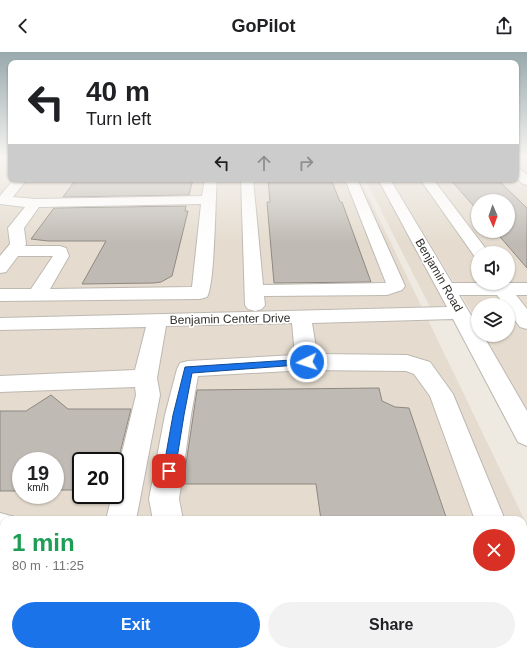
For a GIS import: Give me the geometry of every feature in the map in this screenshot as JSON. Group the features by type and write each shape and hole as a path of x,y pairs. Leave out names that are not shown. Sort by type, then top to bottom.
{"street":[{"path":"15,186 3,201 35,203 208,200"},
{"path":"0,295 200,293 203,275 210,186"},
{"path":"247,186 255,318"},
{"path":"254,291 387,289 396,286 354,186"},
{"name":"Benjamin Road","path":"388,186 447,289 527,435"},
{"path":"431,186 476,246"},
{"path":"0,268 18,244 16,228 35,203"},
{"path":"13,251 60,251 61,256 37,294"},
{"path":"447,289 471,289"},
{"path":"515,289 527,289"},
{"path":"503,290 527,323"},
{"name":"Benjamin Center Drive","path":"1,327 255,318 460,313"},
{"path":"301,317 307,362"},
{"path":"122,516 148,395 145,378 157,321"},
{"path":"167,516 164,499 178,415 188,370 307,362 407,364 422,368 441,394 488,516"},
{"path":"0,384 145,378"}],"shaded area":[{"path":"0,186 363,186 523,516 0,516"},
{"path":"369,186 382,186 447,307 430,307"},
{"path":"395,186 527,186 527,412 487,342 515,342 515,298 471,298 471,311"}],"building":[{"path":"71,186 191,186 189,195 63,197"},
{"path":"269,186 334,186 340,202 342,202 371,282 274,283 267,202 270,202"},
{"path":"456,186 504,186 513,194 471,194 471,203"},
{"path":"515,196 527,208 527,268 515,254 515,246 508,246 501,238 515,238"},
{"path":"186,206 185,211 188,211 172,276 161,282 82,284 106,241 48,241 31,239 54,208"},
{"path":"379,388 382,401 395,407 409,408 446,516 320,516 316,484 183,484 197,390"},
{"path":"51,395 68,409 131,409 120,452 72,452 72,490 64,490 64,452 12,452 12,491 0,491 0,411 26,411"}],"route":[{"path":"169,471 178,415 188,370 307,362"}]}
